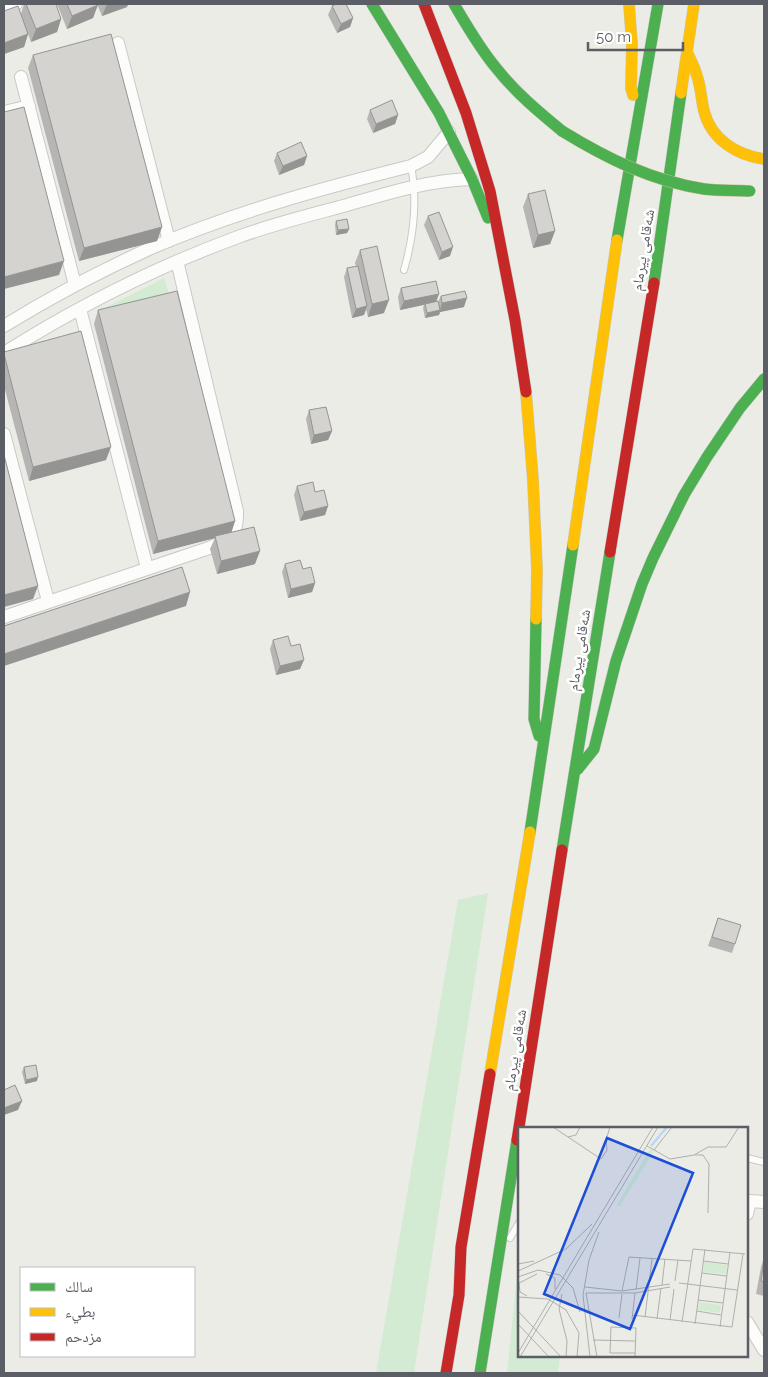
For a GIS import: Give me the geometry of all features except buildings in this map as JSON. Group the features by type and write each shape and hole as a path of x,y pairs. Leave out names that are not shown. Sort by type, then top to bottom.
{"main road":[{"path":"372,4 439,113 472,179 500,247"},
{"path":"424,4 466,113 490,191 496,213 500,247 515,320 527,396 533,480 537,570 534,718 537,731 544,746"},
{"path":"454,4 479,44 503,77 531,106 562,131 607,158 652,176 701,189 764,190"},
{"path":"629,4 632,45 631,88 639,119"},
{"name":"شەقامی پیرمام","path":"446,1373 459,1295 461,1247 544,746 619,228 658,4"},
{"name":"شەقامی پیرمام","path":"519,1127 660,244 694,4"},
{"path":"687,51 696,75 705,115 718,137 735,152 764,159"},
{"path":"574,774 594,749 616,661 642,584 653,558 684,495 702,465 740,408 764,378"},
{"name":"شەقامی پیرمام","path":"480,1373 518,1131"}],"street":[{"path":"4,8 16,4"},
{"path":"118,43 168,241"},
{"path":"21,77 75,285"},
{"path":"4,112 29,106"},
{"path":"4,326 75,285 168,241 259,208 412,166 428,157 448,132"},
{"path":"4,353 80,308 177,262 238,237 280,223 415,186 446,180 472,179"},
{"path":"4,617 209,548 224,541 234,533 237,523 237,511 177,262"},
{"path":"80,308 147,568"},
{"path":"4,434 48,602"},
{"path":"748,1209 750,1200 764,1202"},
{"path":"748,1324 764,1350"}],"lane":[{"path":"404,270 411,247 414,224 415,186 412,166"},
{"path":"748,1158 764,1162"},
{"path":"498,1258 518,1225"}],"green space":[{"path":"164,278 172,304 99,322 97,312"},
{"path":"488,893 414,1373 376,1373 458,900"},
{"path":"517,1277 518,1357 560,1357 558,1373 507,1373"}],"traffic: fast":[{"path":"372,4 439,113 472,179 488,218"},
{"path":"454,4 479,45 504,78 528,102 562,131"},
{"path":"617,240 658,4"},
{"path":"654,283 681,93"},
{"path":"562,131 613,159 666,180 704,189 750,191"},
{"path":"578,769 594,749 616,661 642,584 653,558 684,495 707,457 740,408 764,379"},
{"path":"530,832 573,545"},
{"path":"562,850 610,552"},
{"path":"536,619 534,719 539,736"},
{"path":"480,1373 517,1140"}],"traffic: slow":[{"path":"629,4 632,45 631,88 633,95"},
{"path":"681,93 694,4"},
{"path":"688,54 698,80 707,121 712,130 726,144 744,154 764,159"},
{"path":"573,545 617,240"},
{"path":"526,392 533,480 537,570 536,619"},
{"path":"490,1074 530,832"}],"traffic: jam":[{"path":"424,4 466,113 490,191 515,320 526,392"},
{"path":"610,552 654,283"},
{"path":"519,1127 562,850"},
{"path":"446,1373 459,1295 461,1247 490,1074"},
{"path":"517,1140 518,1134"}]}
